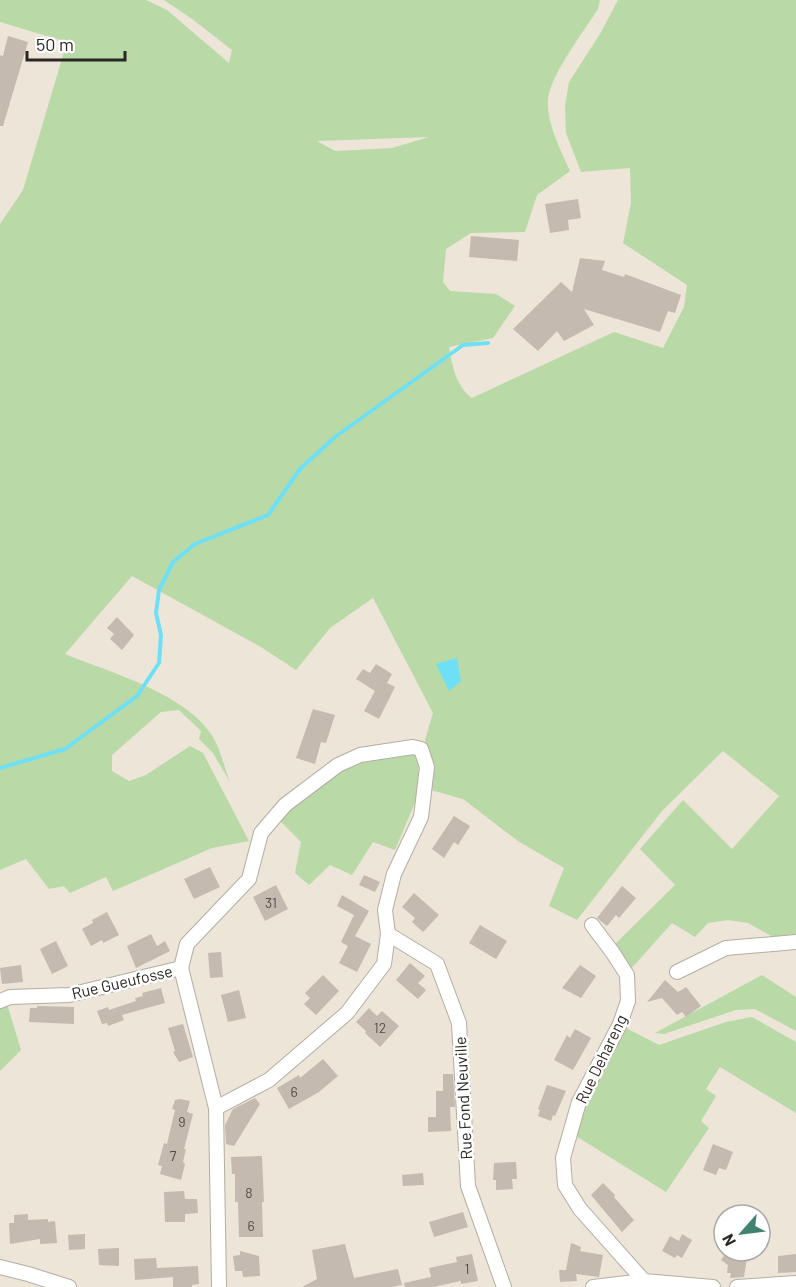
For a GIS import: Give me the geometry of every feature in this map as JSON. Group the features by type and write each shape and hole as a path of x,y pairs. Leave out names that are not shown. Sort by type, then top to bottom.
{"street":[{"name":"Rue Gueufosse","path":"0,1001 10,997 69,995 181,968 187,944 249,879 261,833 285,805 338,765 360,755 413,747 421,749 427,767 421,817 394,874 385,910 388,934"},
{"name":"Rue Dehareng","path":"592,925 627,975 628,1001 620,1024 579,1101 563,1158 565,1185 580,1209 644,1281"},
{"path":"216,1108 269,1080 347,1013 384,964 388,934"},
{"name":"Rue Fond Neuville","path":"388,934 437,964 459,1023 468,1186 504,1287"},
{"path":"677,972 726,948 796,942"},
{"path":"181,968 216,1108 219,1287"},
{"path":"0,1268 69,1287"},
{"path":"593,1287 644,1281 713,1287"},
{"path":"737,1287 796,1283"}],"green space":[{"path":"0,0 146,0 167,10 229,63 232,50 164,0 600,0 598,9 561,65 548,99 552,127 570,171 537,195 525,232 471,233 446,249 443,282 450,291 496,294 515,306 493,338 449,347 458,382 472,398 614,332 663,348 684,307 687,285 623,243 631,203 630,168 581,172 566,133 565,106 569,82 600,34 618,0 796,0 796,938 775,938 748,923 728,920 708,923 695,937 672,923 630,970 614,945 675,885 640,849 683,800 732,849 779,796 723,751 662,811 577,920 549,906 564,868 518,841 463,799 431,790 432,771 425,740 433,713 373,598 330,628 296,670 261,647 132,576 65,654 144,685 183,707 211,734 230,782 213,753 199,739 201,731 179,710 161,712 112,755 112,771 129,781 146,775 190,746 203,753 249,841 212,848 113,891 106,877 70,893 64,886 49,889 26,859 0,870 0,224 23,190 67,42 0,22","holes":["429,137 392,148 335,151 317,141"]},
{"path":"418,753 419,793 395,850 373,842 352,875 330,865 309,885 295,873 301,842 279,820 339,769 367,755"},
{"path":"762,975 796,997 796,1031 755,1009 736,1010 664,1034 655,1033"},
{"path":"7,1004 21,1050 0,1071 0,1007"},
{"path":"752,1017 796,1042 796,1113 720,1067 706,1089 716,1096 701,1121 709,1128 666,1192 571,1133 624,1027 659,1045 726,1022"}],"water":[{"path":"457,658 461,681 449,691 436,664"}],"building":[{"path":"8,36 28,42 3,126 0,126 0,55 3,56"},
{"path":"578,199 581,218 568,220 569,230 550,233 545,204"},
{"path":"471,236 519,240 517,261 469,257"},
{"path":"580,258 605,261 602,270 624,277 625,274 681,295 675,313 668,311 660,332 584,309 594,325 564,341 557,331 538,351 513,329 561,282 572,292"},
{"path":"117,617 134,635 122,650 110,639 114,634 107,628"},
{"path":"376,664 392,674 387,683 395,687 379,719 364,711 375,691 356,679 363,669 370,673"},
{"path":"313,709 335,715 326,743 321,742 315,764 296,758"},
{"path":"454,816 470,826 458,845 454,842 444,858 432,849"},
{"path":"210,867 220,887 194,899 184,879"},
{"path":"364,875 380,882 375,892 359,885"},
{"path":"276,885 288,909 265,921 253,897"},
{"path":"622,886 636,898 619,918 616,915 607,926 597,918"},
{"path":"414,893 439,915 423,932 412,922 415,918 402,907"},
{"path":"342,895 369,911 355,936 371,944 357,972 339,963 348,946 341,942 354,915 337,906"},
{"path":"107,912 119,935 91,946 82,929 93,923 92,920"},
{"path":"480,925 507,941 496,959 469,943"},
{"path":"151,934 157,946 165,941 170,951 136,968 127,946"},
{"path":"56,941 68,966 52,974 40,949"},
{"path":"221,952 223,977 210,978 208,953"},
{"path":"410,963 425,976 418,983 426,990 418,999 396,980"},
{"path":"21,965 23,982 2,984 0,968"},
{"path":"580,965 596,976 581,998 562,988"},
{"path":"323,975 339,991 316,1015 304,1004 310,998 305,993"},
{"path":"665,980 678,992 686,987 701,1006 686,1017 682,1012 677,1015 662,998 647,1002"},
{"path":"161,988 165,1003 122,1015 124,1020 108,1026 107,1023 102,1024 97,1011 108,1007 109,1010 136,1001 135,998 143,996 142,993"},
{"path":"239,990 246,1018 228,1022 221,995"},
{"path":"37,1006 74,1007 74,1024 29,1022 30,1008 37,1008"},
{"path":"369,1008 377,1016 382,1011 399,1026 380,1047 356,1022"},
{"path":"183,1024 193,1057 179,1062 173,1052 175,1051 168,1028"},
{"path":"575,1029 591,1038 573,1070 554,1060 567,1035 570,1038"},
{"path":"323,1059 338,1076 319,1092 289,1109 277,1088 299,1075 300,1078"},
{"path":"443,1074 453,1074 455,1107 450,1107 451,1131 428,1132 428,1117 436,1117 436,1091 443,1091"},
{"path":"547,1085 566,1091 551,1121 538,1116 540,1110 538,1109"},
{"path":"255,1098 260,1104 234,1146 226,1144 225,1125 233,1109"},
{"path":"175,1100 190,1101 187,1112 193,1114 184,1149 186,1149 183,1162 185,1164 181,1180 160,1174 162,1166 158,1165 164,1143 167,1144"},
{"path":"713,1144 733,1152 726,1170 719,1168 716,1175 703,1170"},
{"path":"262,1156 263,1237 239,1237 238,1202 235,1202 235,1174 232,1174 231,1157"},
{"path":"516,1162 517,1179 512,1179 513,1189 496,1190 496,1180 493,1180 494,1163"},
{"path":"423,1173 424,1185 403,1186 402,1175"},
{"path":"603,1183 634,1220 622,1232 591,1195"},
{"path":"184,1191 185,1199 197,1199 198,1213 185,1214 185,1222 165,1222 164,1192"},
{"path":"463,1212 468,1227 434,1237 429,1222"},
{"path":"28,1214 28,1220 55,1221 57,1243 40,1244 40,1239 10,1244 9,1223 14,1223 14,1215"},
{"path":"85,1234 85,1249 69,1250 68,1235"},
{"path":"682,1234 692,1240 682,1258 677,1255 675,1258 662,1251 670,1236 679,1241"},
{"path":"571,1243 581,1247 580,1251 603,1255 599,1277 576,1274 577,1281 560,1282 559,1270 566,1270"},
{"path":"345,1244 354,1278 398,1269 402,1285 302,1287 317,1279 312,1250"},
{"path":"119,1248 119,1266 99,1265 98,1249"},
{"path":"240,1251 259,1256 260,1276 243,1277 242,1271 235,1271 233,1256 240,1255"},
{"path":"472,1254 478,1281 461,1284 461,1281 433,1287 405,1287 404,1283 431,1277 429,1268 457,1262 456,1257"},
{"path":"796,1254 796,1272 778,1273 778,1256"},
{"path":"156,1258 157,1268 198,1266 199,1284 192,1285 192,1287 173,1287 173,1277 135,1280 134,1259"},
{"path":"725,1263 746,1263 744,1277 730,1278 731,1273 727,1273 728,1265"}],"waterway":[{"path":"0,768 65,749 137,696 159,663 161,635 156,613 159,590 173,562 195,544 268,515 300,469 335,437 463,345 488,343"}]}
